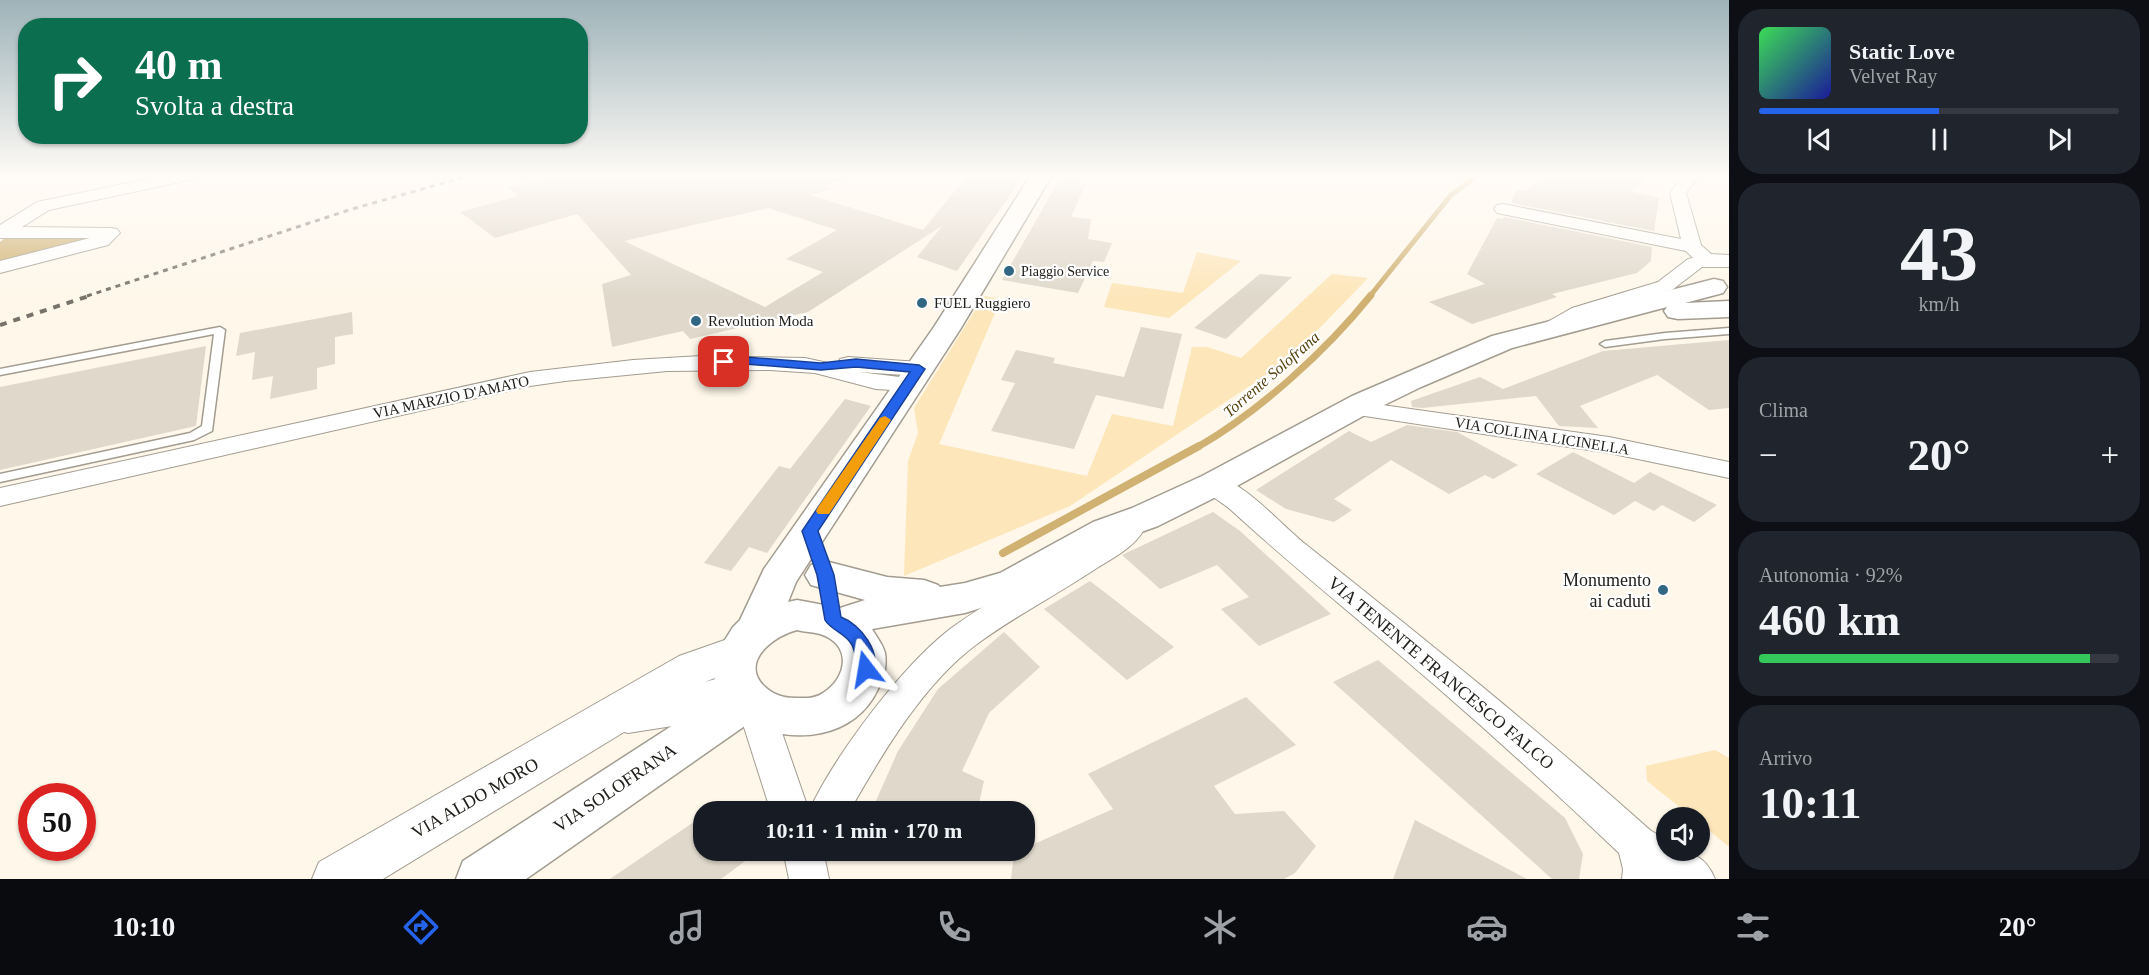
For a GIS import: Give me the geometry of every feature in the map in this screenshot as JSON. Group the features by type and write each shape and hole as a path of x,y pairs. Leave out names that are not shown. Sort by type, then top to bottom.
{"main road":[{"path":"751,676 761,617 778,579 947,328 1016,216"},
{"path":"837,622 864,615 964,598 1014,583 1107,531 1145,517 1214,484 1354,408 1410,381 1502,342 1550,330 1606,331 1715,276"},
{"path":"810,531 825,575 837,622"},
{"path":"825,575 887,591 964,598"},
{"path":"797,615 816,615 837,622 857,638 865,653 866,669 860,686 848,700 808,717 786,717 751,676 778,619 797,615"},
{"name":"VIA SOLOFRANA","path":"482,879 680,744 751,676"}],"street":[{"path":"1,232 27,216"},
{"path":"1525,216 1715,276"},
{"path":"1688,216 1715,276"},
{"path":"0,267 101,240 111,233 1,232"},
{"path":"1550,330 1579,312 1665,286 1686,272 1715,276"},
{"name":"VIA MARZIO D'AMATO","path":"0,497 192,445 541,377 662,363 745,361 821,366 844,375 887,384 913,376"},
{"name":"VIA COLLINA LICINELLA","path":"1354,408 1609,445 1729,470"},
{"name":"VIA TENENTE FRANCESCO FALCO","path":"1214,484 1230,494 1291,548 1396,633 1549,763 1639,861 1695,879"},
{"path":"834,801 858,761 903,699 958,641 1033,591 1114,543 1145,517"},
{"path":"751,676 760,724 786,801"},
{"name":"VIA ALDO MORO","path":"337,879 613,717 679,706 751,676"}],"lane":[{"path":"0,372 220,330 208,428 192,445 0,478"},
{"path":"1606,331 1665,336 1729,331"}],"shaded area":[{"path":"9,235 104,236 0,265 0,242"},
{"path":"1197,252 1241,261 1169,318 1104,307 1112,283 1183,293"},
{"path":"1332,274 1368,278 1309,339 1275,369 1070,506 904,576 908,461 918,433 914,408 984,296 1001,299 939,444 1087,476 1112,414 1173,426 1192,347 1207,347 1241,358"},
{"path":"1715,750 1729,758 1729,847 1710,831 1710,807 1680,807 1647,781 1646,766"}],"building":[{"path":"465,216 570,216 495,238"},
{"path":"579,216 733,216 624,241 765,307 823,272 786,259 837,230 793,216 878,216 923,230 934,216 995,216 957,271 917,257 942,226 808,312 690,339 683,331 612,347 602,284 631,275"},
{"path":"1039,216 1071,216 1091,219 1088,239 1112,243 1104,262 1093,261 1078,293 1002,280"},
{"path":"1577,216 1656,216 1654,231"},
{"path":"1504,217 1652,247 1651,261 1637,273 1552,294 1557,297 1472,324 1429,302 1485,284 1467,274 1497,218"},
{"path":"1260,274 1292,277 1226,339 1194,328"},
{"path":"352,312 353,334 335,337 335,364 317,368 317,389 270,399 273,376 252,380 255,352 236,356 240,333"},
{"path":"1141,327 1182,334 1163,409 1096,395 1074,449 991,431 1015,383 1001,380 1016,350 1055,358 1053,363 1124,377"},
{"path":"1729,340 1729,408 1709,410 1657,375 1580,406 1598,428 1559,426 1536,396 1422,408 1412,407 1411,401 1480,377 1503,389 1603,351"},
{"path":"206,346 196,426 0,470 0,387"},
{"path":"845,399 871,406 767,553 749,547 731,571 704,563 779,466 790,469"},
{"path":"1407,425 1457,432 1518,465 1493,479 1485,475 1449,494 1391,460 1334,499 1352,510 1334,522 1286,509 1256,490 1349,431 1371,442"},
{"path":"1573,452 1634,483 1650,472 1717,505 1694,522 1662,505 1654,511 1635,501 1614,515 1536,474"},
{"path":"1213,512 1240,531 1331,614 1259,646 1221,609 1249,597 1217,565 1160,589 1122,555"},
{"path":"1090,581 1174,647 1127,680 1044,609"},
{"path":"1004,632 1040,667 989,713 962,771 984,781 979,801 876,801 898,751 938,689"},
{"path":"1378,660 1565,818 1583,854 1579,879 1552,879 1333,682"},
{"path":"1246,697 1296,745 1214,786 1235,814 1284,811 1316,846 1295,873 1284,879 1011,879 1013,861 1035,861 1035,844 1113,809 1088,774"},
{"path":"1415,820 1527,879 1393,879"},
{"path":"693,822 693,861 745,861 721,879 610,879"}],"waterway":[{"name":"Torrente Solofrana","path":"1370,296 1434,216"},
{"name":"Torrente Solofrana","path":"1196,448 1244,417 1290,379 1334,337 1371,295"},
{"name":"Torrente Solofrana","path":"1003,553 1199,446"}],"railway":[{"path":"87,296 331,216"},
{"path":"0,325 92,295"}],"slow traffic":[{"path":"824,511 885,420"}],"place":[{"name":"Piaggio Service","path":"1009,271"},
{"name":"FUEL Ruggiero","path":"922,303"},
{"name":"Revolution Moda","path":"696,321"},
{"name":"Monumento ai caduti","path":"1663,590"}],"route":[{"path":"724,362 745,361 821,366 856,363 919,369 810,531 825,575 833,620 842,624 857,638 865,653 866,669"}]}
